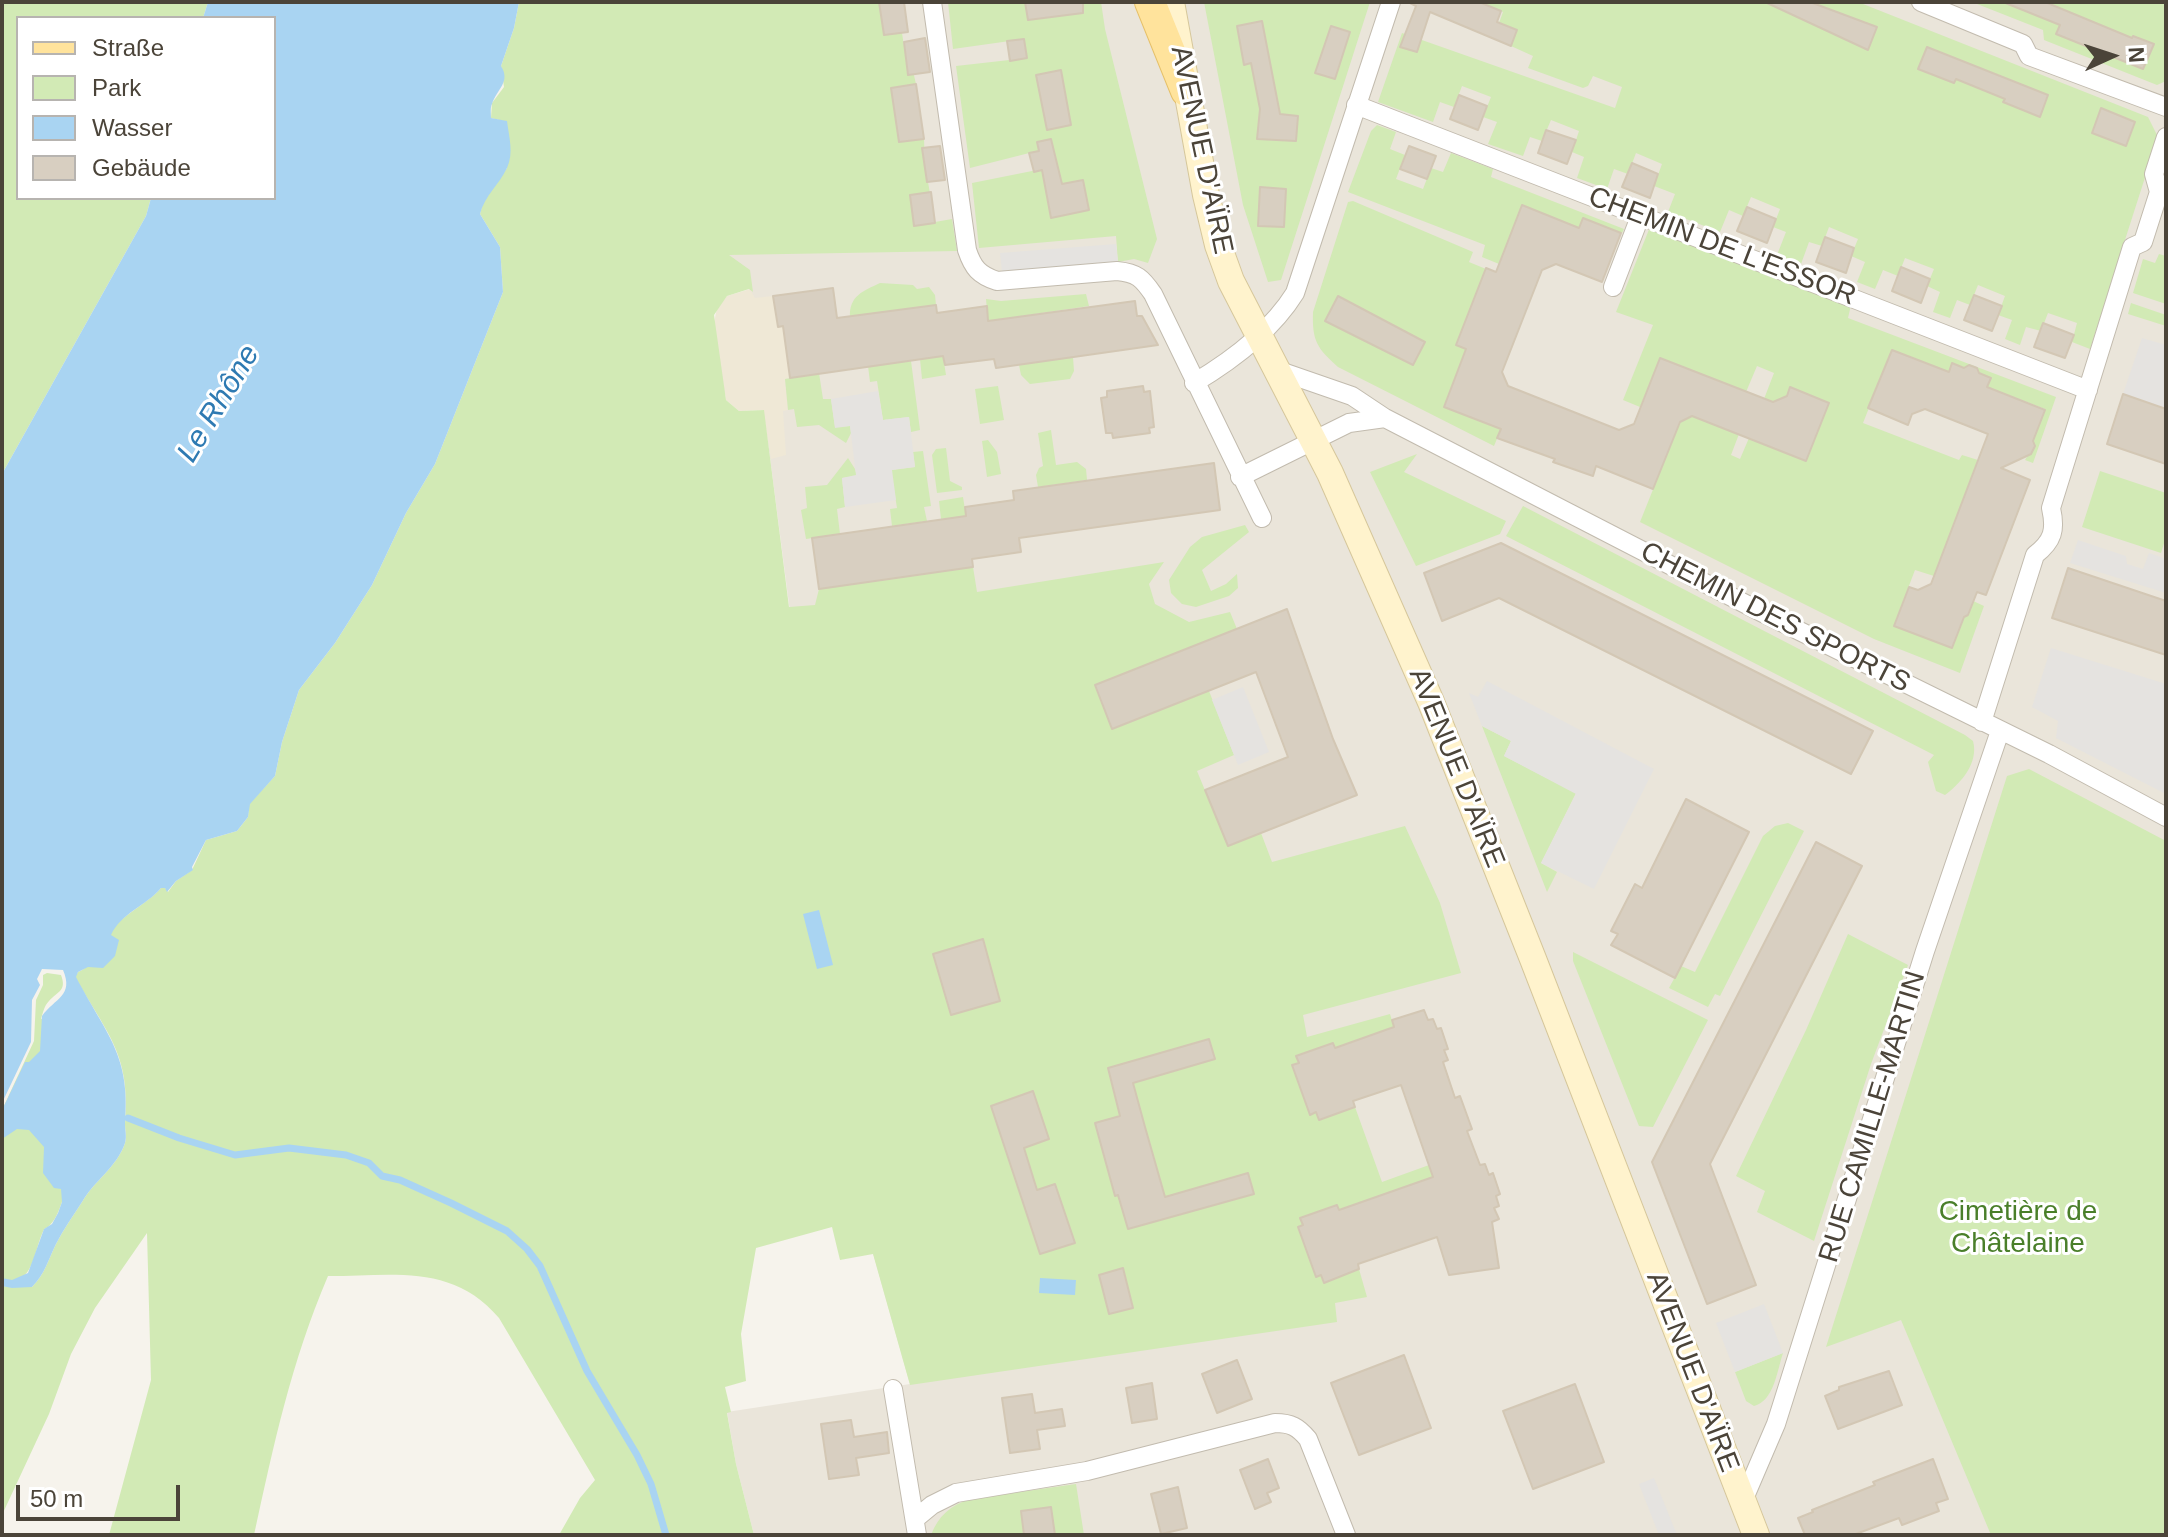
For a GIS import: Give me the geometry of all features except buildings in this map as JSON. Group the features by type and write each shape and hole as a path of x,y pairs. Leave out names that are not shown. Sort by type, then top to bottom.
{"main road":[{"path":"1150,2 1186,91"},
{"name":"AVENUE D'AÏRE","path":"1171,2 1204,186 1218,245 1238,298 1353,523 1431,702 1756,1535"}],"street":[{"path":"932,2 967,250 974,268 984,277 997,281 1117,271 1142,278 1153,294 1262,518"},
{"path":"1194,383 1234,359 1281,312 1295,293 1391,2"},
{"path":"1921,2 2023,44 2029,56 2166,107"},
{"name":"CHEMIN DE L'ESSOR","path":"1356,105 2088,390"},
{"path":"1982,722 2035,555 2049,544 2055,526 2051,508 2132,247 2143,242 2159,192 2154,174 2166,137"},
{"path":"1613,287 1641,214"},
{"name":"CHEMIN DES SPORTS","path":"1274,369 1352,396 1385,418 2166,817"},
{"path":"1240,477 1349,423 1385,418"},
{"name":"RUE CAMILLE-MARTIN","path":"1743,1501 1776,1424 1925,951 2000,731"},
{"path":"893,1389 916,1527"},
{"path":"916,1527 932,1505 956,1493 1087,1471 1275,1423 1299,1427 1308,1439 1346,1535"}],"shaded area":[{"path":"707,2 2166,2 2166,1535 754,1535 727,1412 910,1384 873,1253 764,411 724,392 714,323 750,289 728,255 742,254"},
{"path":"1116,244 1118,262 1002,272 1000,253"},
{"path":"750,289 755,298 773,296 778,326 783,326 790,378 785,379 788,410 783,411 786,455 771,459 763,410 739,411 726,400 714,323 717,308 727,296"},
{"path":"2142,338 2166,345 2166,409 2123,394"},
{"path":"878,391 883,420 909,417 915,467 892,470 896,500 845,507 842,478 856,475 850,426 835,428 831,399"},
{"path":"2078,540 2126,556 2127,564 2143,569 2149,553 2166,559 2166,593 2070,563"},
{"path":"2051,648 2166,684 2166,794 2056,738 2058,721 2032,707"},
{"path":"1487,681 1654,769 1594,889 1541,863 1576,794 1504,756 1511,741 1482,726 1469,693 1478,697"},
{"path":"1243,687 1269,752 1238,765 1212,700"},
{"path":"1764,1304 1783,1353 1735,1372 1716,1323"},
{"path":"1654,1478 1677,1535 1659,1535 1639,1484"}],"green space":[{"path":"2,2 208,2 204,16 16,16 16,200 150,200 146,216 2,474"},
{"path":"519,2 879,2 884,35 902,33 906,59 910,58 916,84 891,88 899,142 924,139 925,165 935,222 952,219 957,251 729,255 750,270 753,292 749,289 727,296 714,315 726,400 739,411 764,410 789,607 815,605 819,589 973,567 977,592 1164,562 1149,584 1155,604 1189,622 1230,612 1237,629 1095,686 1113,729 1209,691 1234,755 1197,771 1228,846 1261,833 1272,862 1405,826 1440,903 1461,973 1303,1015 1307,1037 1390,1014 1394,1027 1335,1048 1332,1043 1297,1056 1299,1063 1293,1065 1310,1115 1317,1112 1320,1120 1355,1107 1382,1182 1443,1160 1446,1173 1339,1210 1301,1218 1323,1282 1359,1269 1367,1297 1335,1303 1337,1322 910,1385 873,1254 840,1260 832,1227 756,1248 741,1334 746,1381 725,1387 731,1412 727,1413 736,1464 754,1535 559,1535 580,1498 595,1480 499,1318 481,1300 462,1288 420,1276 398,1275 328,1276 294,1372 254,1535 109,1535 151,1380 147,1233 95,1308 71,1354 49,1414 2,1515 2,1286 32,1287 65,1228 87,1194 117,1159 126,1140 126,1100 121,1062 107,1031 75,977 96,957 122,919 161,888 168,892 176,881 192,870 206,840 237,831 248,817 249,804 275,776 299,690 335,643 372,585 406,513 435,464 503,292 500,247 480,214 484,199 507,168 507,122 491,118 492,103 504,87 501,66"},
{"path":"948,2 1101,2 1157,239 1148,263 1134,259 1118,262 1116,236 979,248 972,183 1057,166 1053,147 970,168 956,66 1027,58 1024,39 953,49"},
{"path":"1204,2 1370,2 1281,280 1268,282 1243,205"},
{"path":"1461,2 1858,2 2148,117 2158,137 2090,349 2072,342 2077,323 2048,313 2041,331 2026,327 2020,345 2005,339 2012,320 1998,315 2005,296 1978,285 1970,305 1957,300 1950,318 1933,312 1940,292 1927,286 1934,269 1905,258 1898,276 1883,270 1875,289 1857,282 1865,262 1851,256 1858,239 1829,227 1822,246 1809,242 1801,264 1777,255 1786,232 1773,227 1780,209 1751,197 1743,216 1729,210 1720,232 1668,212 1675,194 1654,186 1662,164 1636,153 1628,174 1614,169 1607,189 1577,178 1584,157 1572,152 1579,131 1551,120 1542,141 1530,137 1523,156 1488,144 1497,122 1483,117 1491,97 1462,86 1454,107 1440,102 1433,122 1378,102 1402,33 1615,108 1622,87 1593,76 1588,86 1583,88 1528,68 1533,56 1511,46 1517,30 1499,23 1503,12 1484,4"},
{"path":"1972,2 2166,2 2166,81 2157,85 2044,40 2043,30"},
{"path":"1377,125 1396,132 1390,149 1405,155 1396,179 1423,189 1431,168 1443,172 1451,153 1493,169 1491,177 1624,229 1622,233 1583,218 1579,228 1522,206 1499,264 1482,257 1485,245 1348,192 1371,131"},
{"path":"1353,201 1473,252 1469,262 1486,269 1456,345 1466,349 1444,406 1501,429 1494,446 1338,367 1317,343 1313,312 1348,202"},
{"path":"1650,227 1851,305 1848,318 2056,397 2033,463 2025,460 2034,446 2045,409 1987,387 1991,378 1953,363 1949,372 1892,350 1863,423 1959,460 1962,455 1978,460 1934,576 1915,570 1894,625 1952,648 1964,617 1969,615 1971,600 1984,606 1960,673 1874,639 1640,522 1680,422 1692,416 1739,434 1731,455 1740,459 1749,438 1806,461 1829,403 1791,387 1787,396 1773,402 1764,399 1774,373 1757,366 1746,392 1660,358 1640,407 1623,400 1653,325 1616,312"},
{"path":"2159,254 2166,256 2166,304 2133,293 2143,259 2155,263"},
{"path":"880,283 913,285 917,289 929,287 935,295 936,305 850,317 855,299"},
{"path":"1086,294 1089,306 988,321 986,299 1001,301"},
{"path":"2131,303 2166,315 2166,326 2128,314"},
{"path":"943,356 946,375 922,379 920,359"},
{"path":"1073,357 1074,371 1070,379 1030,384 1021,375 1019,365"},
{"path":"911,361 920,430 911,432 909,417 883,420 877,381 870,382 868,366"},
{"path":"819,373 823,399 831,399 835,427 850,426 851,433 846,443 819,425 797,427 794,409 788,410 785,379"},
{"path":"998,386 1004,420 980,424 975,389"},
{"path":"1051,430 1056,465 1077,462 1086,469 1087,480 1038,487 1036,475 1043,466 1038,433"},
{"path":"988,440 997,452 1001,474 987,477 982,441"},
{"path":"946,448 950,481 962,490 937,493 932,455 936,449"},
{"path":"923,451 931,506 924,507 927,521 892,526 890,509 897,508 891,470 915,467 913,452"},
{"path":"1417,454 1404,472 1506,521 1500,534 1416,566 1370,472"},
{"path":"848,458 857,476 842,478 845,507 837,509 840,534 806,539 801,510 807,508 805,487 827,485"},
{"path":"2100,471 2166,493 2166,537 2161,553 2082,527"},
{"path":"963,497 966,516 941,519 939,501"},
{"path":"1523,506 1965,735 1973,741 1974,749 1967,772 1945,795 1936,791 1928,762 1934,755 1506,536"},
{"path":"1245,525 1249,532 1202,570 1211,591 1237,574 1238,588 1229,596 1196,607 1182,604 1171,593 1169,580 1190,547 1202,537"},
{"path":"1482,726 1511,741 1504,756 1576,793 1541,863 1557,872 1547,892"},
{"name":"Cimetière de Châtelaine","path":"2029,769 2166,841 2166,1535 1991,1535 1901,1320 1826,1347 2007,776"},
{"path":"1788,823 1804,831 1720,996 1715,994 1708,1007 1669,988 1681,966 1695,972 1763,836 1775,826"},
{"path":"1848,934 1908,965 1871,1064 1814,1241 1757,1212 1765,1191 1736,1176"},
{"path":"1573,952 1708,1020 1653,1127 1639,1126 1573,961"},
{"path":"43,975 61,975 63,984 46,1005 41,1019 71,1008 62,1202 54,1220 43,1231 26,1274 12,1280 2,1278 2,1110 34,1041 36,1000 43,985"},
{"path":"1783,1353 1774,1384 1766,1398 1754,1406 1746,1401 1735,1372"},
{"path":"1076,1484 1084,1535 931,1535 946,1512 970,1499"}],"water":[{"name":"Le Rhône","path":"208,2 519,2 501,66 504,81 491,109 491,118 507,121 510,157 507,168 480,214 500,247 503,292 435,464 406,513 372,585 335,643 299,690 275,776 250,804 248,817 237,831 206,840 193,870 176,881 167,892 161,888 115,927 111,935 119,940 115,956 103,968 88,967 78,972 76,977 107,1031 120,1063 126,1100 126,1140 117,1159 87,1194 65,1228 36,1282 32,1287 12,1288 2,1286 2,1278 12,1280 28,1273 44,1229 52,1224 62,1202 61,1189 54,1188 43,1173 44,1147 29,1130 17,1129 2,1139 2,1110 25,1062 40,1051 42,1016 62,996 66,979 63,970 42,969 37,979 40,985 32,1000 31,1042 2,1103 2,474 146,216 150,200 276,200 276,16 204,16"},
{"path":"819,910 833,965 817,969 803,914"},
{"path":"1040,1278 1076,1280 1075,1295 1039,1293"}],"waterway":[{"path":"128,1118 235,1155 289,1148 346,1155 369,1163 382,1176 400,1180 507,1231 540,1266 587,1371 651,1484 666,1535"}]}
